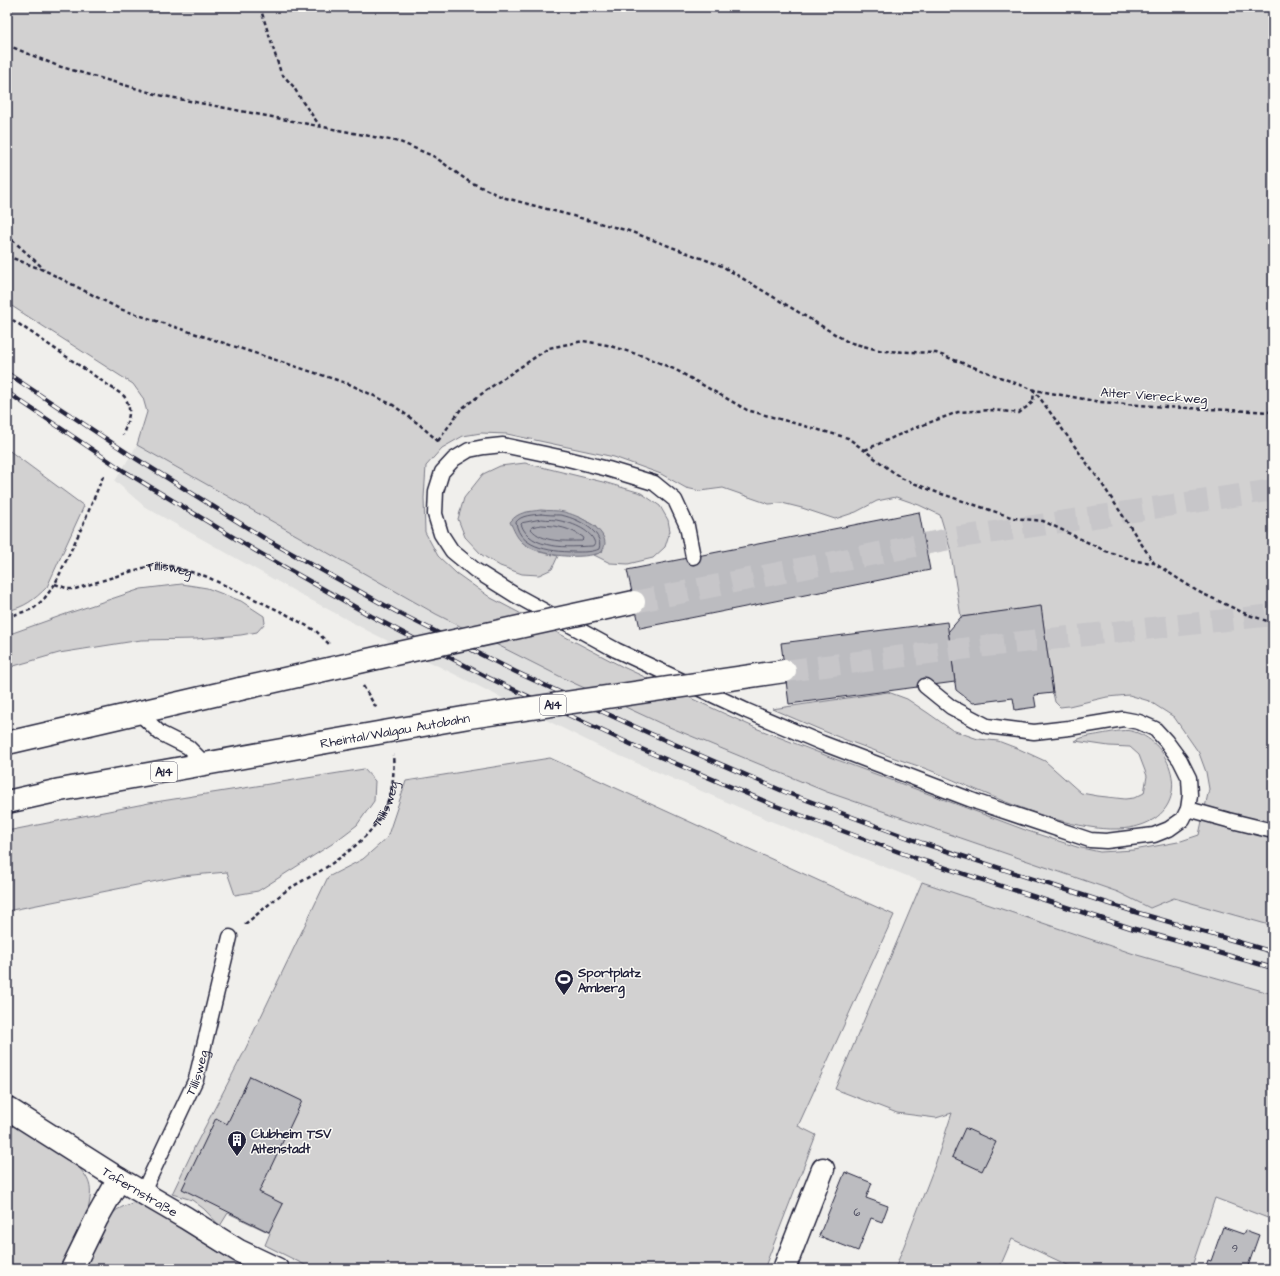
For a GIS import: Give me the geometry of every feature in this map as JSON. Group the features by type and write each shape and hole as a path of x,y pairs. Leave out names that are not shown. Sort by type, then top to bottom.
{"main road":[{"path":"7,743 390,654 634,602"},
{"name":"Rheintal/Walgau Autobahn","path":"7,802 60,790 469,717 785,671"},
{"name":"Tafernstraße","path":"7,1108 239,1251 277,1269"},
{"path":"784,1269 823,1168"},
{"path":"72,1269 119,1178"}],"lane":[{"path":"693,557 687,526 675,500 654,483 608,469 503,445 469,450 454,459 442,472 436,492 435,514 441,534 452,552 475,570 515,595 622,653 747,711 822,743 977,802 1090,840 1106,841 1154,835 1170,829 1183,818 1188,809 1190,795 1188,778 1180,760 1155,729 1139,722 1123,719 1034,732 987,726 951,707 925,686"},
{"path":"138,712 160,733 188,747 205,764"},
{"path":"1188,809 1273,831"},
{"name":"Tillisweg","path":"143,1192 196,1079 230,937"}],"path":[{"path":"260,7 281,73 293,86 320,127"},
{"name":"Alter Viereckweg","path":"7,46 58,66 159,95 400,142 435,157 468,181 502,197 629,231 722,266 848,342 883,351 936,353 1034,390 1100,402 1166,408 1273,412"},
{"path":"7,235 46,271"},
{"path":"7,256 46,271 120,309 349,384 393,405 420,425 438,441 454,459"},
{"path":"7,316 18,325 124,396 130,411 123,435"},
{"path":"438,441 461,409 549,348 583,341 607,345 646,357 676,370 748,410 848,438 901,478 936,492 1014,518 1043,522 1106,551 1136,561 1154,563"},
{"path":"865,450 912,429 958,412 993,410 1019,413 1033,402 1034,390"},
{"path":"1034,390 1102,484 1154,563 1198,591 1246,614 1273,623"},
{"path":"7,617 33,609 44,600 55,584 82,527 104,474"},
{"name":"Tillisweg","path":"55,584 69,589 75,589 154,565 170,566 205,576 284,613 316,632 333,647"},
{"path":"361,682 378,711"},
{"name":"Tillisweg","path":"230,937 283,893 352,850 369,833 380,819 387,806 390,795 394,770 392,748"}],"shaded area":[{"path":"7,7 1273,7 1273,926 1174,898 1150,908 1118,892 827,792 662,724 565,679 436,614 137,445 147,412 143,398 133,384 7,303","holes":["481,433 507,434 614,457 661,474 686,488 700,491 723,488 769,504 782,503 835,519 856,512 877,501 896,497 919,505 940,515 950,548 961,617 1041,607 1053,693 1055,702 1060,707 1107,697 1129,695 1149,701 1174,717 1199,753 1206,772 1209,789 1199,835 1178,842 1134,850 1100,852 1077,847 1028,831 758,729 623,667 491,598 456,573 438,556 425,532 424,498 426,466 442,448 463,436"]},
{"path":"137,445 436,614 565,679 662,724 827,792 1118,892 1150,908 1174,898 1273,926 1273,994 1137,955 922,882 773,822 604,749 368,631 145,507 115,481"},
{"path":"7,449 84,506 47,587 29,602 7,611"},
{"path":"525,463 641,493 660,506 668,520 670,531 665,547 653,558 628,564 610,563 594,555 602,552 602,535 595,526 579,517 539,552 558,556 552,569 539,575 522,574 500,566 482,555 465,537 458,519 464,498 483,474 500,466"},
{"path":"182,584 207,588 241,601 264,616 265,623 257,632 241,635 196,639 141,640 59,653 7,668 7,635 141,589"},
{"path":"888,692 907,699 952,730 978,739 998,741 1045,761 1081,793 1098,796 1125,799 1134,798 1144,793 1147,776 1139,755 1130,747 1109,746 1075,741 1091,736 1121,731 1131,731 1144,736 1156,745 1164,756 1170,769 1173,783 1171,797 1165,809 1154,819 1131,828 1103,829 1072,824 1006,802 924,768 834,735 772,709"},
{"name":"Sportplatz Amberg","path":"550,758 894,915 798,1126 816,1135 764,1269 313,1269 265,1245 270,1233 228,1213 220,1226 204,1209 192,1200 172,1194 243,1054 328,877 363,859 387,838 406,781"},
{"path":"364,769 375,781 374,801 357,825 332,844 258,891 235,895 227,872 182,876 7,911 7,831 149,803"},
{"path":"922,882 1137,955 1273,994 1273,1220 1215,1198 1191,1269 1076,1269 1012,1239 999,1269 895,1269 935,1165 952,1113 936,1118 897,1113 835,1089"},
{"path":"7,1119 74,1163 84,1174 89,1184 90,1195 88,1210 60,1269 7,1269"},
{"path":"132,1203 139,1204 153,1210 192,1236 248,1269 83,1269 96,1240 109,1218 117,1210"}],"water":[{"path":"541,510 564,512 576,516 595,527 600,532 605,543 602,552 584,556 562,556 530,548 517,536 510,522 513,518 520,514"}],"building":[{"path":"919,512 930,570 640,628 627,570"},
{"path":"1041,606 1053,693 1034,695 1036,707 1015,710 1013,698 973,703 956,690 948,632 961,617"},
{"path":"947,622 955,682 789,704 781,643"},
{"name":"Clubheim TSV Altenstadt","path":"250,1076 302,1101 259,1192 283,1204 269,1232 182,1189 216,1118 227,1124"},
{"path":"965,1128 996,1142 982,1171 952,1157"},
{"path":"845,1172 872,1183 866,1198 888,1206 882,1222 871,1218 858,1251 819,1236"},
{"path":"1223,1227 1243,1234 1245,1230 1259,1235 1247,1269 1205,1269 1208,1260 1211,1261"}],"tunnel":[{"path":"634,602 954,538 1273,490"},
{"path":"785,671 985,646 1273,615"}],"railway":[{"path":"7,373 135,458 264,538 395,611 458,643 516,672 651,734 785,792 922,843 1135,912 1273,952"},
{"path":"7,392 124,471 256,551 371,616 489,678 639,748 776,806 915,858 1131,928 1273,968"}],"place":[{"name":"Sportplatz Amberg","path":"564,996"},
{"name":"Clubheim TSV Altenstadt","path":"237,1157"}]}
